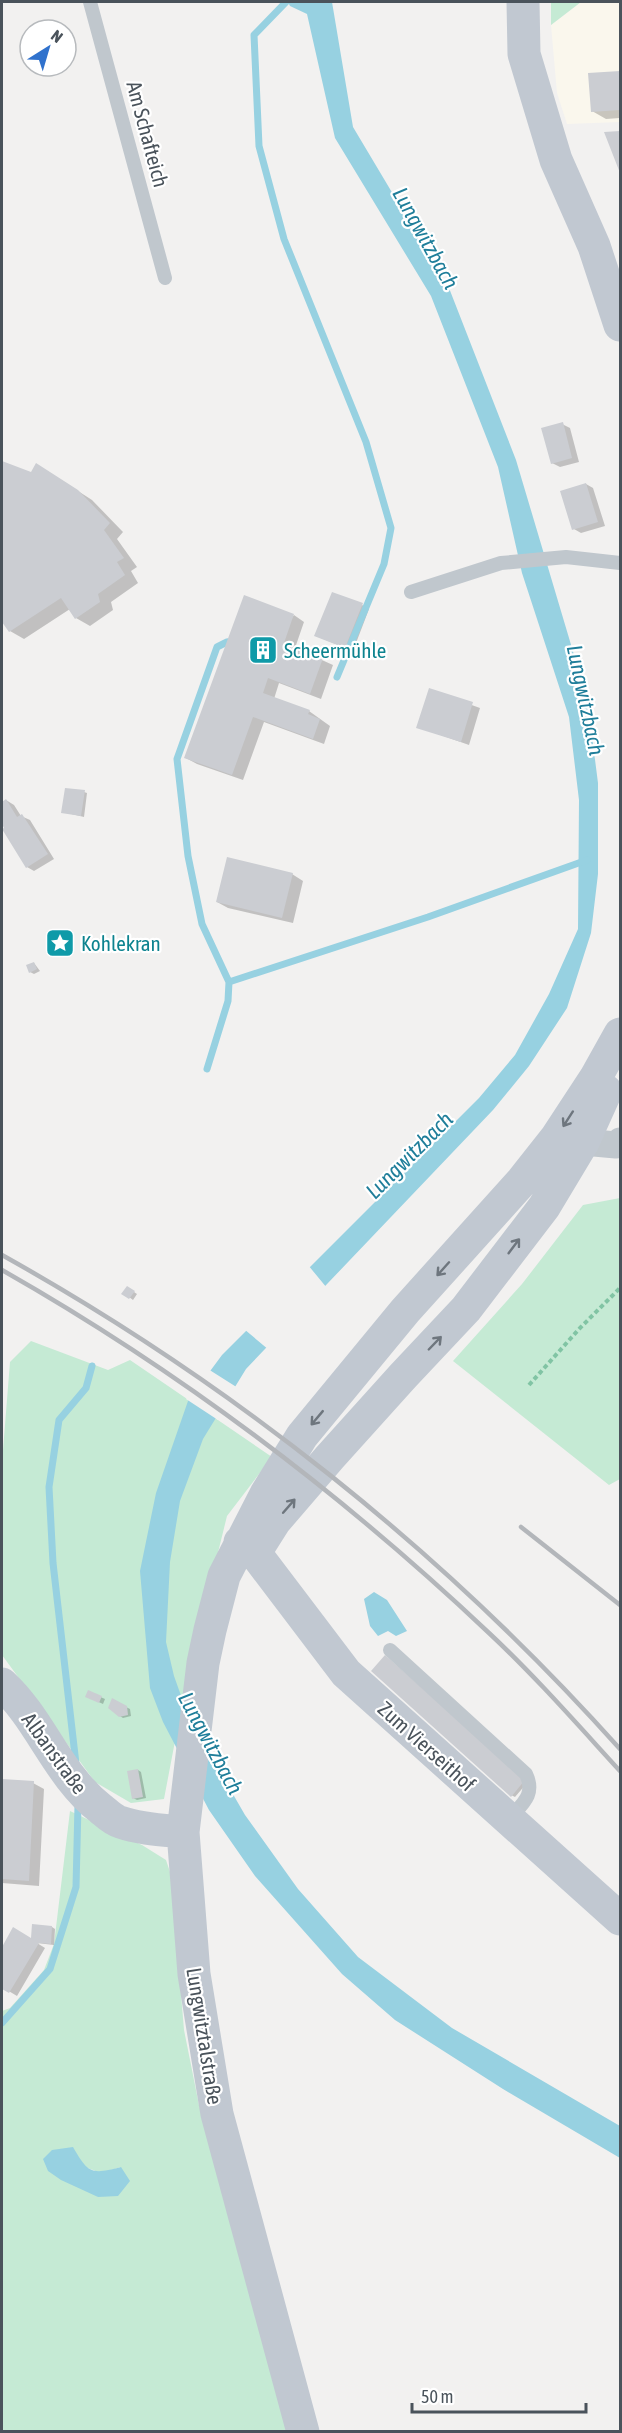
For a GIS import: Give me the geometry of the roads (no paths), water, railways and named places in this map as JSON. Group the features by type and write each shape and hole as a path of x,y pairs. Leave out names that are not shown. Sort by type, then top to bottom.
{"main road":[{"path":"523,2 524,54 556,160 594,246 621,325"},
{"path":"248,1548 266,1494 302,1436 405,1311 522,1181 556,1138 621,1034"},
{"path":"248,1548 466,1309 544,1207 583,1142 621,1052"},
{"name":"Lungwitztalstraße","path":"248,1548 224,1576 203,1663 185,1816 194,1974 217,2114 303,2432"},
{"name":"Zum Vierseithof","path":"248,1548 346,1673 621,1919"},
{"name":"Albanstraße","path":"2,1684 15,1696 60,1766 90,1801 117,1822 154,1829 185,1816"}],"street":[{"path":"583,1142 616,1144 621,1141"}],"lane":[{"name":"Am Schafteich","path":"90,2 165,278"},
{"path":"411,592 501,563 566,556 621,563"},
{"path":"390,1650 526,1774 531,1784 528,1797 509,1819"}],"water":[{"path":"288,2 332,2 353,127 449,288 516,460 583,685 598,783 598,874 591,933 567,1008 529,1066 493,1110 246,1369 203,1439 180,1501 170,1562 166,1642 174,1676 189,1718 245,1815 298,1889 358,1957 452,2028 620,2126 620,2158 503,2089 395,2020 342,1974 255,1876 209,1810 163,1722 150,1688 140,1571 156,1493 188,1401 222,1355 479,1098 515,1055 549,994 578,929 579,800 569,717 522,573 498,467 431,296 335,138 307,14 290,6"},
{"path":"374,1592 387,1600 407,1631 396,1636 388,1631 378,1636 370,1626 364,1599"},
{"path":"73,2147 91,2170 103,2171 121,2167 130,2181 118,2196 98,2197 61,2180 48,2171 43,2159 52,2150"}],"waterway":[{"path":"286,2 254,35 259,146 284,239 366,442 391,528 384,564 337,677"},
{"path":"207,1069 228,1001 229,982 202,924 188,856 177,759 217,647 227,642"},
{"path":"229,982 428,917 587,860"},
{"path":"76,1764 53,1563 49,1487 59,1420 86,1388 92,1366"},
{"path":"2,2023 50,1969 76,1887 78,1805"}],"railway":[{"path":"2,1255 88,1305 171,1359 252,1416 331,1476 408,1540 481,1606 552,1676 620,1749"},
{"path":"2,1270 132,1349 256,1436 316,1483 433,1581 506,1649 620,1771"},
{"path":"521,1527 620,1605"}],"place":[{"name":"Scheermühle","path":"263,650"},
{"name":"Kohlekran","path":"60,943"}],"water label":[{"name":"Lungwitzbach","path":"426,238"},
{"name":"Lungwitzbach","path":"586,700"},
{"name":"Lungwitzbach","path":"409,1155"},
{"name":"Lungwitzbach","path":"211,1743"}]}
